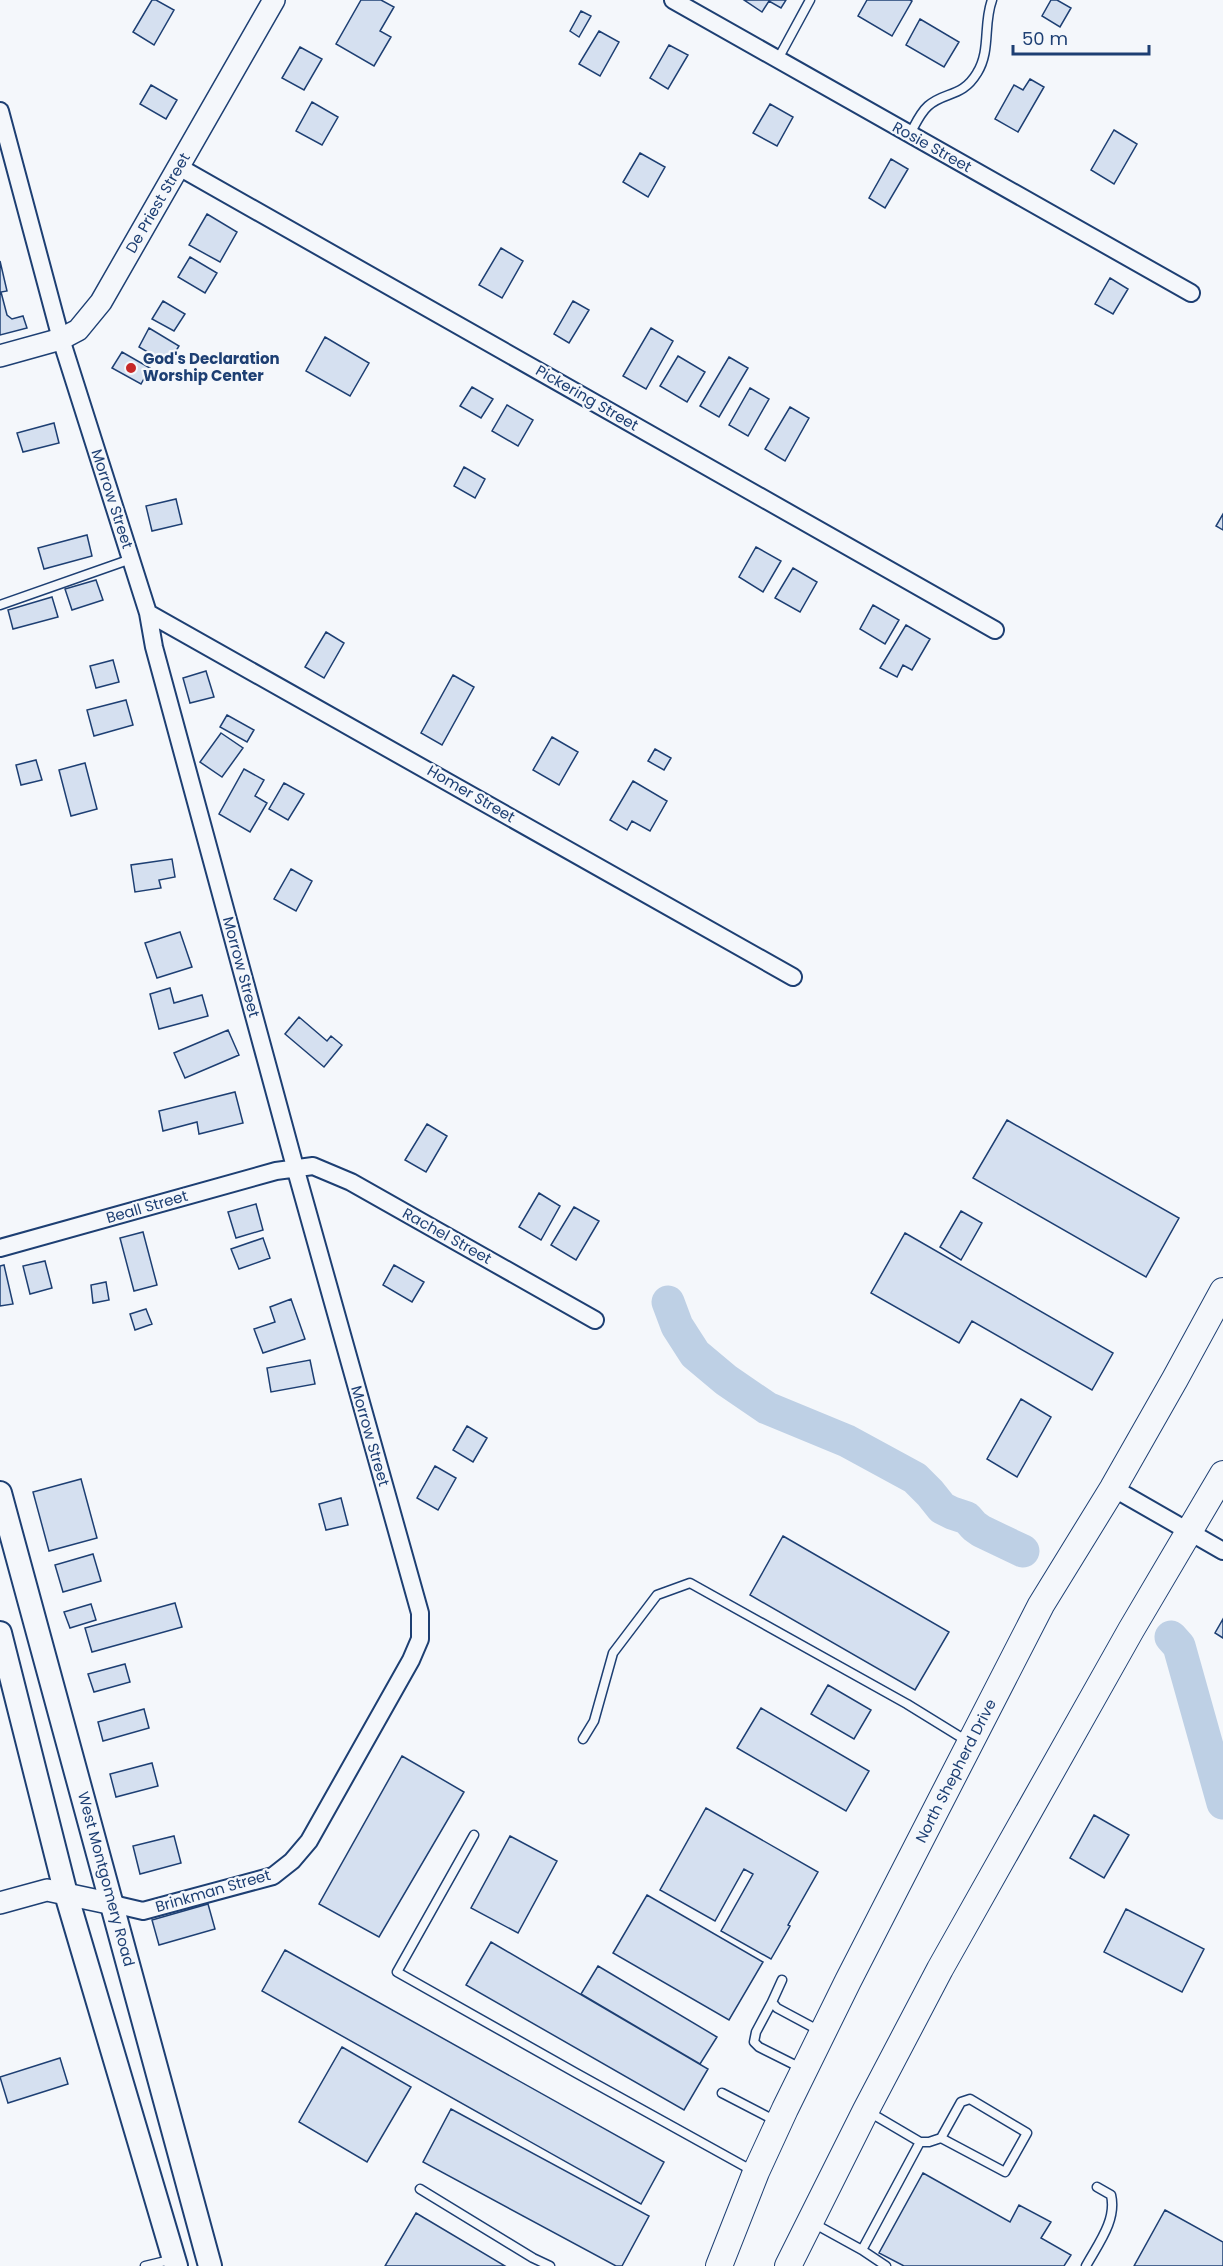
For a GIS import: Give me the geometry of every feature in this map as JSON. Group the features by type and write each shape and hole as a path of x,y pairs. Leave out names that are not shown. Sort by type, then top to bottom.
{"main road":[{"name":"North Shepherd Drive","path":"719,2266 756,2172 804,2069 1041,1605 1113,1488 1223,1291"},
{"path":"788,2266 940,1969 1223,1473"},
{"name":"West Montgomery Road","path":"0,1493 10,1568 112,1904 210,2266"},
{"path":"0,1633 66,1894 174,2258 204,2243"}],"street":[{"name":"De Priest Street","path":"0,356 61,339 78,330 101,302 274,0"},
{"name":"Rosie Street","path":"673,0 1191,293"},
{"name":"Morrow Street","path":"0,111 5,146 61,339 148,613 154,647 295,1167 420,1613 420,1639 411,1660 327,1808"},
{"name":"Pickering Street","path":"179,167 995,630"},
{"name":"Homer Street","path":"148,613 793,977"},
{"name":"Rachel Street","path":"295,1167 313,1166 351,1182 595,1320"},
{"name":"Beall Street","path":"0,1248 295,1167"},
{"path":"1113,1488 1223,1551"},
{"name":"Brinkman Street","path":"0,1903 46,1890 143,1911 273,1876 292,1861 303,1848 327,1808"}],"lane":[{"path":"778,59 810,0"},
{"path":"910,134 928,106 962,90 978,71 984,56 986,18 992,0"},
{"path":"0,605 131,560"},
{"path":"583,1739 594,1721 613,1653 657,1595 690,1583 907,1704 970,1743"},
{"path":"474,1835 397,1972 756,2172"},
{"path":"782,1980 756,2032 754,2042 759,2048 804,2069"},
{"path":"772,2002 777,2008 823,2032"},
{"path":"722,2093 779,2122"},
{"path":"866,2110 920,2142 929,2142 941,2138 961,2102 970,2099 1027,2133 1005,2172 941,2138"},
{"path":"862,2250 920,2142"},
{"path":"1086,2266 1113,2216 1114,2206 1111,2195 1097,2187"},
{"path":"420,2189 550,2266"},
{"path":"810,2222 862,2250 886,2266"},
{"path":"145,2266 174,2258"}],"building":[{"path":"152,0 174,10 154,45 133,32"},
{"path":"361,0 381,0 394,7 380,31 391,37 374,66 336,44"},
{"path":"744,0 786,0 781,8 769,1 762,12"},
{"path":"867,0 912,1 892,36 858,16"},
{"path":"1051,0 1057,0 1071,8 1060,27 1042,16"},
{"path":"581,11 591,16 579,37 570,31"},
{"path":"920,19 959,42 944,67 906,45"},
{"path":"599,31 619,42 600,76 579,64"},
{"path":"669,45 688,55 668,89 650,78"},
{"path":"300,47 322,59 304,90 282,78"},
{"path":"1030,79 1044,87 1018,132 995,119 1014,85 1023,90"},
{"path":"151,85 177,100 166,119 140,104"},
{"path":"312,102 338,117 322,145 296,131"},
{"path":"770,104 793,117 777,146 753,133"},
{"path":"1114,130 1137,144 1114,184 1091,170"},
{"path":"640,153 665,167 648,197 623,182"},
{"path":"891,159 908,169 885,208 869,198"},
{"path":"207,214 237,232 220,262 189,245"},
{"path":"501,248 523,261 502,298 479,285"},
{"path":"190,257 217,273 205,293 178,277"},
{"path":"0,261 7,291 1,292 7,315 12,319 23,316 27,328 0,335"},
{"path":"1110,278 1128,289 1113,314 1095,304"},
{"path":"163,301 185,314 174,331 152,319"},
{"path":"573,301 589,310 569,343 554,334"},
{"path":"149,328 179,346 168,364 139,347"},
{"path":"651,328 673,341 646,389 623,376"},
{"path":"325,337 369,363 350,396 306,371"},
{"name":"God's Declaration Worship Center","path":"122,352 150,368 141,384 112,368"},
{"path":"678,356 705,372 687,402 660,386"},
{"path":"729,357 748,368 719,417 700,406"},
{"path":"472,387 493,399 481,418 460,406"},
{"path":"750,388 769,399 748,436 729,425"},
{"path":"507,405 533,420 518,446 492,431"},
{"path":"790,407 809,418 785,461 765,449"},
{"path":"54,423 59,443 23,452 17,433"},
{"path":"464,467 485,479 475,498 454,486"},
{"path":"176,499 182,524 152,531 146,506"},
{"path":"1223,514 1223,530 1216,526"},
{"path":"87,535 92,556 44,569 38,548"},
{"path":"756,547 781,561 763,592 739,577"},
{"path":"793,568 817,582 800,612 775,598"},
{"path":"96,580 103,600 72,610 65,589"},
{"path":"52,597 58,617 13,629 8,610"},
{"path":"873,605 899,620 885,644 860,629"},
{"path":"906,625 930,639 912,670 903,665 897,677 880,668"},
{"path":"326,632 344,643 324,678 305,667"},
{"path":"113,660 119,682 96,688 90,666"},
{"path":"206,671 214,697 190,703 183,678"},
{"path":"453,675 474,687 442,745 421,733"},
{"path":"126,700 133,725 94,736 87,710"},
{"path":"227,715 254,730 247,742 220,727"},
{"path":"221,733 243,748 222,777 200,762"},
{"path":"552,737 578,752 559,785 533,770"},
{"path":"655,749 671,758 664,770 648,761"},
{"path":"36,760 42,780 21,785 16,765"},
{"path":"85,763 97,809 71,816 59,770"},
{"path":"244,769 264,780 255,796 267,803 250,832 219,814"},
{"path":"633,781 667,801 650,831 632,821 627,830 610,820"},
{"path":"284,783 304,794 288,820 269,809"},
{"path":"172,859 175,877 159,880 161,888 135,892 131,865"},
{"path":"291,869 312,881 296,911 274,899"},
{"path":"180,932 192,967 157,978 145,943"},
{"path":"170,988 174,1003 202,995 208,1016 159,1029 150,994"},
{"path":"299,1017 327,1041 331,1036 342,1045 324,1067 285,1034"},
{"path":"228,1030 239,1055 185,1078 174,1053"},
{"path":"235,1092 243,1123 199,1134 197,1122 163,1131 159,1111"},
{"path":"1007,1120 1179,1218 1146,1277 973,1178"},
{"path":"427,1124 447,1136 426,1172 405,1160"},
{"path":"539,1193 560,1206 541,1240 519,1227"},
{"path":"256,1204 263,1230 236,1238 228,1212"},
{"path":"574,1207 599,1221 576,1260 551,1245"},
{"path":"961,1211 982,1223 961,1260 940,1247"},
{"path":"143,1232 157,1285 134,1291 120,1238"},
{"path":"905,1233 1113,1353 1092,1390 972,1321 959,1343 871,1293"},
{"path":"263,1238 270,1258 239,1269 231,1249"},
{"path":"45,1261 52,1288 30,1294 23,1266"},
{"path":"4,1265 13,1304 0,1306 0,1266"},
{"path":"394,1265 424,1282 412,1302 383,1285"},
{"path":"106,1282 109,1300 93,1303 91,1285"},
{"path":"291,1299 305,1339 263,1353 254,1329 275,1322 270,1307"},
{"path":"146,1309 152,1324 135,1330 130,1314"},
{"path":"310,1360 315,1384 271,1392 267,1368"},
{"path":"1021,1399 1051,1417 1017,1477 987,1459"},
{"path":"467,1426 487,1438 473,1462 453,1450"},
{"path":"435,1466 456,1478 438,1510 417,1498"},
{"path":"81,1479 97,1538 49,1551 33,1492"},
{"path":"341,1498 348,1525 326,1530 319,1504"},
{"path":"783,1536 949,1632 915,1690 750,1595"},
{"path":"93,1554 101,1581 63,1592 55,1565"},
{"path":"175,1603 182,1627 92,1652 85,1628"},
{"path":"91,1604 96,1620 70,1628 64,1612"},
{"path":"1223,1619 1223,1638 1215,1633"},
{"path":"125,1664 130,1682 94,1692 88,1674"},
{"path":"828,1685 871,1710 854,1739 811,1714"},
{"path":"761,1708 869,1771 846,1811 737,1748"},
{"path":"144,1709 149,1728 103,1741 98,1722"},
{"path":"402,1756 464,1792 379,1937 319,1904"},
{"path":"152,1763 158,1786 116,1797 110,1774"},
{"path":"706,1808 818,1872 771,1959 721,1931 753,1874 744,1869 715,1921 660,1890"},
{"path":"1094,1815 1129,1835 1104,1878 1070,1858"},
{"path":"174,1836 181,1863 140,1874 133,1846"},
{"path":"510,1836 557,1861 518,1933 471,1908"},
{"path":"647,1895 763,1962 729,2020 613,1953"},
{"path":"208,1904 215,1929 159,1945 152,1920"},
{"path":"1126,1909 1204,1949 1182,1992 1104,1952"},
{"path":"491,1942 708,2069 684,2110 466,1985"},
{"path":"285,1950 664,2162 641,2204 262,1991"},
{"path":"598,1966 717,2037 700,2064 581,1994"},
{"path":"342,2047 411,2087 367,2162 299,2122"},
{"path":"60,2058 68,2084 8,2103 0,2077"},
{"path":"451,2109 649,2216 622,2266 616,2266 423,2162"},
{"path":"923,2173 1010,2222 1019,2205 1051,2222 1041,2238 1071,2255 1064,2266 904,2266 879,2253"},
{"path":"1165,2210 1223,2242 1223,2266 1134,2266"},
{"path":"416,2213 505,2266 385,2266"}],"waterway":[{"path":"668,1302 677,1326 695,1354 726,1380 767,1408 847,1441 915,1478 942,1508 967,1518 981,1531 1023,1551"},
{"path":"1171,1637 1179,1646 1223,1803"}],"place":[{"name":"God's Declaration Worship Center","path":"131,368"}]}
